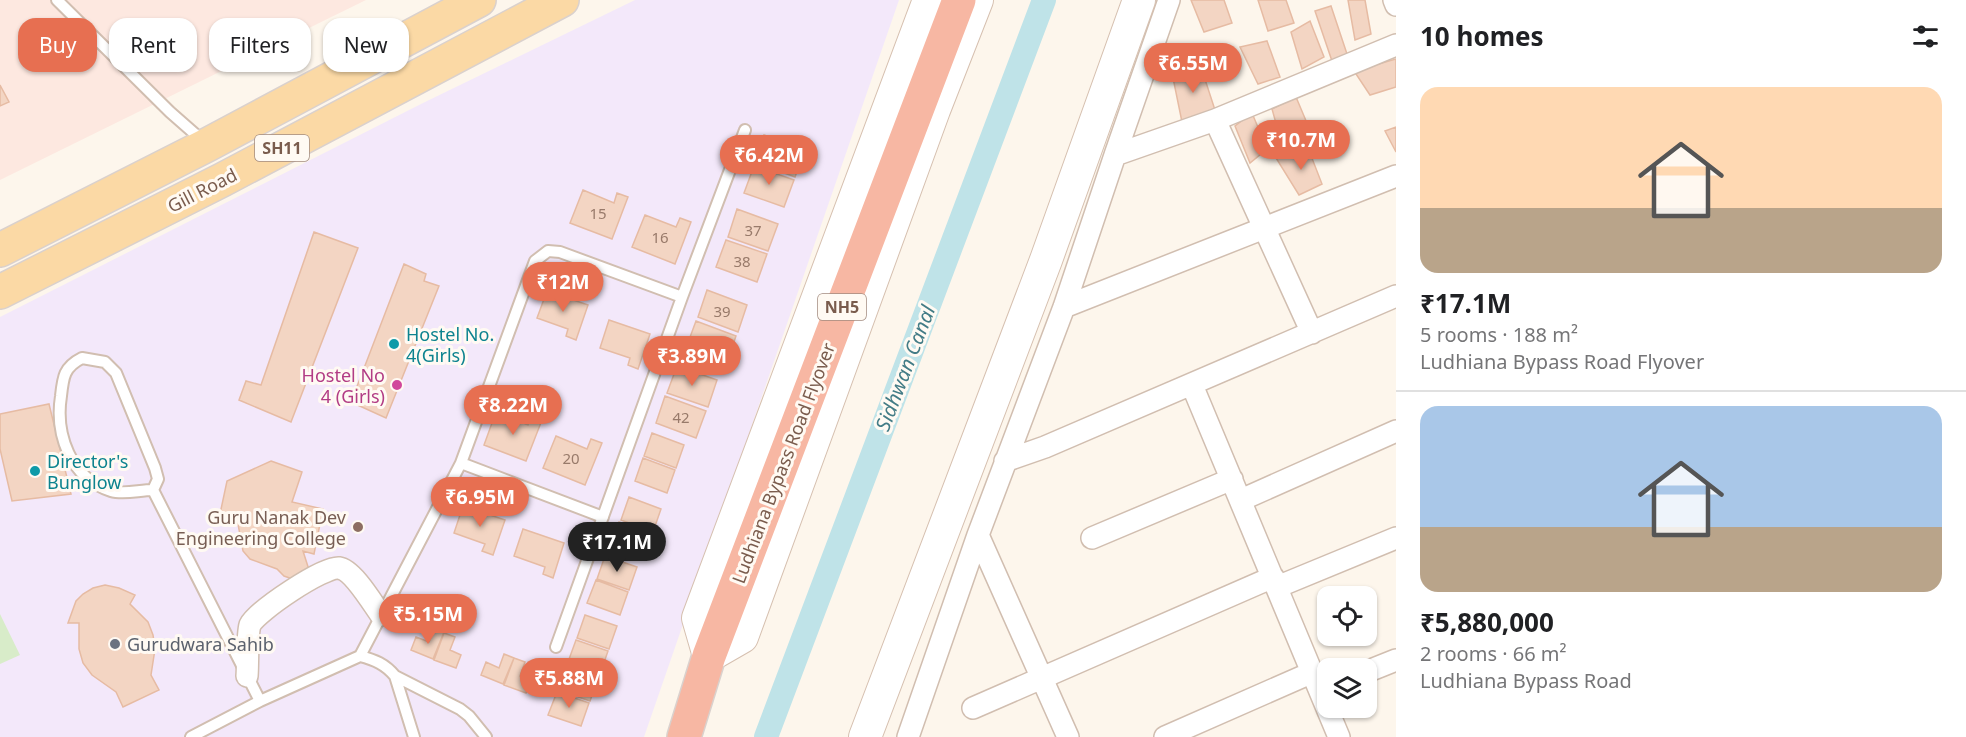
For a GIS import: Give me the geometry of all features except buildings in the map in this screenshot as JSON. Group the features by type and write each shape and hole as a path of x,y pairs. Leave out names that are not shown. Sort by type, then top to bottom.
{"highway":[{"name":"Ludhiana Bypass Road Flyover","path":"709,656 959,0"},
{"name":"NH5","path":"684,737 709,656"}],"main road":[{"name":"Gill Road","path":"0,250 207,145 479,0"},
{"name":"Gill Road","path":"0,292 222,180 562,0"}],"street":[{"path":"929,0 698,618 709,656 742,637 934,111 977,0"},
{"path":"865,737 1046,260 1139,0"},
{"path":"908,737 978,535 1064,307 1169,0"},
{"path":"1394,0 1396,5"},
{"path":"1115,155 1215,120 1396,45"},
{"path":"1215,120 1312,333"},
{"path":"1064,307 1396,176"},
{"path":"1005,461 1045,447 1192,385 1396,296"},
{"path":"1192,385 1317,677"},
{"path":"1241,500 1396,431"},
{"path":"1092,538 1232,479"},
{"path":"978,535 1068,737"},
{"path":"973,708 1042,676 1275,582 1396,538"},
{"path":"247,676 250,626 275,601 322,573 333,568 345,570 381,615"},
{"path":"1377,668 1396,660"},
{"path":"1165,737 1317,685"},
{"path":"1332,718 1339,737"}],"lane":[{"path":"57,0 170,112 207,145"},
{"path":"556,647 682,297 746,130"},
{"path":"360,656 461,463 535,261 540,255 549,251 560,252 682,297"},
{"path":"82,358 99,360 105,362 116,373 158,479 153,489 124,493 111,491 94,483 78,470 66,450 59,418 63,378 70,364 82,358"},
{"path":"461,463 603,517"},
{"path":"153,489 260,700"},
{"path":"191,737 260,700 360,656 375,660 388,668 394,676 414,737"},
{"path":"394,676 460,710 469,716 486,737"}],"shaded area":[{"path":"0,0 366,0 329,18 323,18 323,21 311,27 311,18 209,18 209,72 220,72 0,180"},
{"name":"Guru Nanak Dev Engineering College","path":"635,0 899,0 644,737 0,737 0,317 423,103"}],"green space":[{"path":"0,614 20,655 0,664"}],"waterway":[{"name":"Sidhwan Canal","path":"766,737 1044,0"}],"place":[{"name":"Hostel No. 4(Girls)","path":"394,344"},
{"name":"Hostel No 4 (Girls)","path":"397,385"},
{"name":"Director's Bunglow","path":"35,471"},
{"name":"Guru Nanak Dev Engineering College","path":"358,527"},
{"name":"Gurudwara Sahib","path":"115,644"}]}
